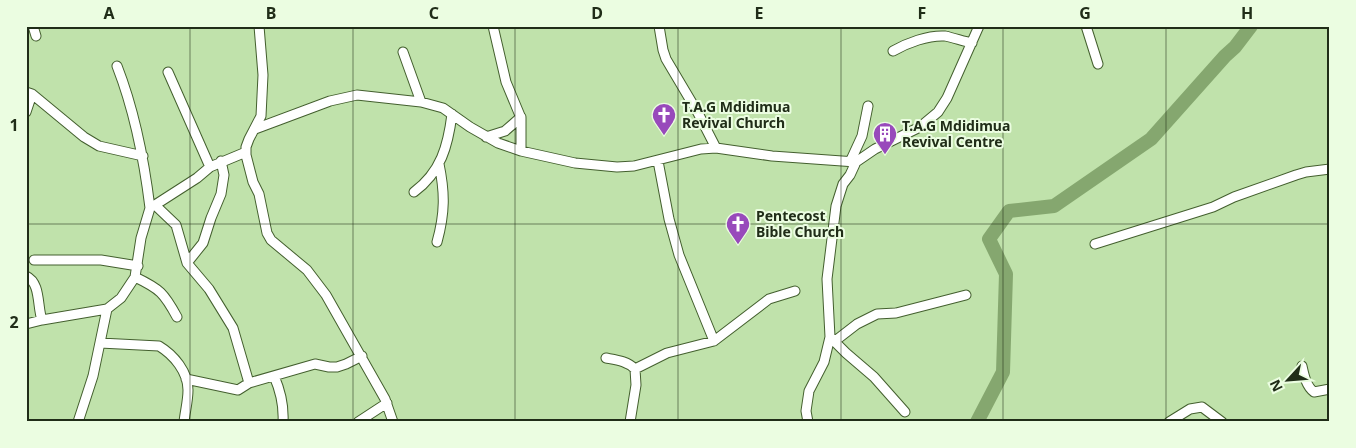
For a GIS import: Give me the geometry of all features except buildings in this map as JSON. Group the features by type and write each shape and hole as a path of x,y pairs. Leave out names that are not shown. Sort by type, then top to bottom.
{"street":[{"path":"33,26 36,36"},
{"path":"259,26 262,49 263,89 261,116 256,129 249,139 246,152 248,169 259,194 269,237 315,278 362,356 387,403 393,422"},
{"path":"493,26 506,82 521,117 521,151"},
{"path":"659,26 666,59 716,148"},
{"path":"256,129 344,97 357,95 421,102 443,108 486,137 521,151 575,163 617,167 634,166 701,149 716,148 772,156 853,162 920,127 938,112 947,98 979,26"},
{"path":"1086,26 1098,64"},
{"path":"892,51 904,45 943,36 972,43"},
{"path":"403,52 421,102"},
{"path":"26,324 108,309 121,298 135,277 141,238 152,207 143,156 126,88 116,66"},
{"path":"168,72 210,167"},
{"path":"26,112 29,93 84,137 99,146 143,156"},
{"path":"808,422 806,411 809,391 824,362 832,339 827,279 836,206 843,184 850,174 862,136 868,106"},
{"path":"414,192 430,178 439,164 447,146 452,114"},
{"path":"486,137 504,131 521,117"},
{"path":"152,207 210,167 246,152"},
{"path":"187,263 204,243 211,218 221,194 224,175 221,161"},
{"path":"658,161 679,255 714,341"},
{"path":"437,242 444,205 444,191 439,164"},
{"path":"1095,244 1213,207 1234,197 1296,175 1330,170"},
{"path":"152,207 176,226 187,263 209,289 233,328 249,383"},
{"path":"34,260 101,260 138,266"},
{"path":"26,276 31,279 37,291 39,298 38,310 42,320"},
{"path":"135,277 159,290 166,297 177,317"},
{"path":"636,369 667,353 714,341 769,299 795,291"},
{"path":"832,339 877,314 896,313 966,295"},
{"path":"78,422 93,376 108,309"},
{"path":"832,339 874,377 905,412"},
{"path":"100,343 159,346 175,358 186,379 188,390 184,422"},
{"path":"186,379 238,390 249,383 315,364 337,367 362,356"},
{"path":"606,358 623,361 636,369"},
{"path":"1302,366 1304,377 1310,389 1314,392 1330,389"},
{"path":"630,422 636,384 636,369"},
{"path":"274,376 283,403 282,422"},
{"path":"358,422 387,403"},
{"path":"1169,422 1190,409 1202,407 1222,422"}],"waterway":[{"path":"977,422 1003,372 1006,274 989,239 1009,211 1054,206 1151,139 1235,47 1251,26"}],"place":[{"name":"T.A.G Mdidimua Revival Church","path":"664,136"},
{"name":"T.A.G Mdidimua Revival Centre","path":"885,155"},
{"name":"Pentecost Bible Church","path":"738,245"}]}
